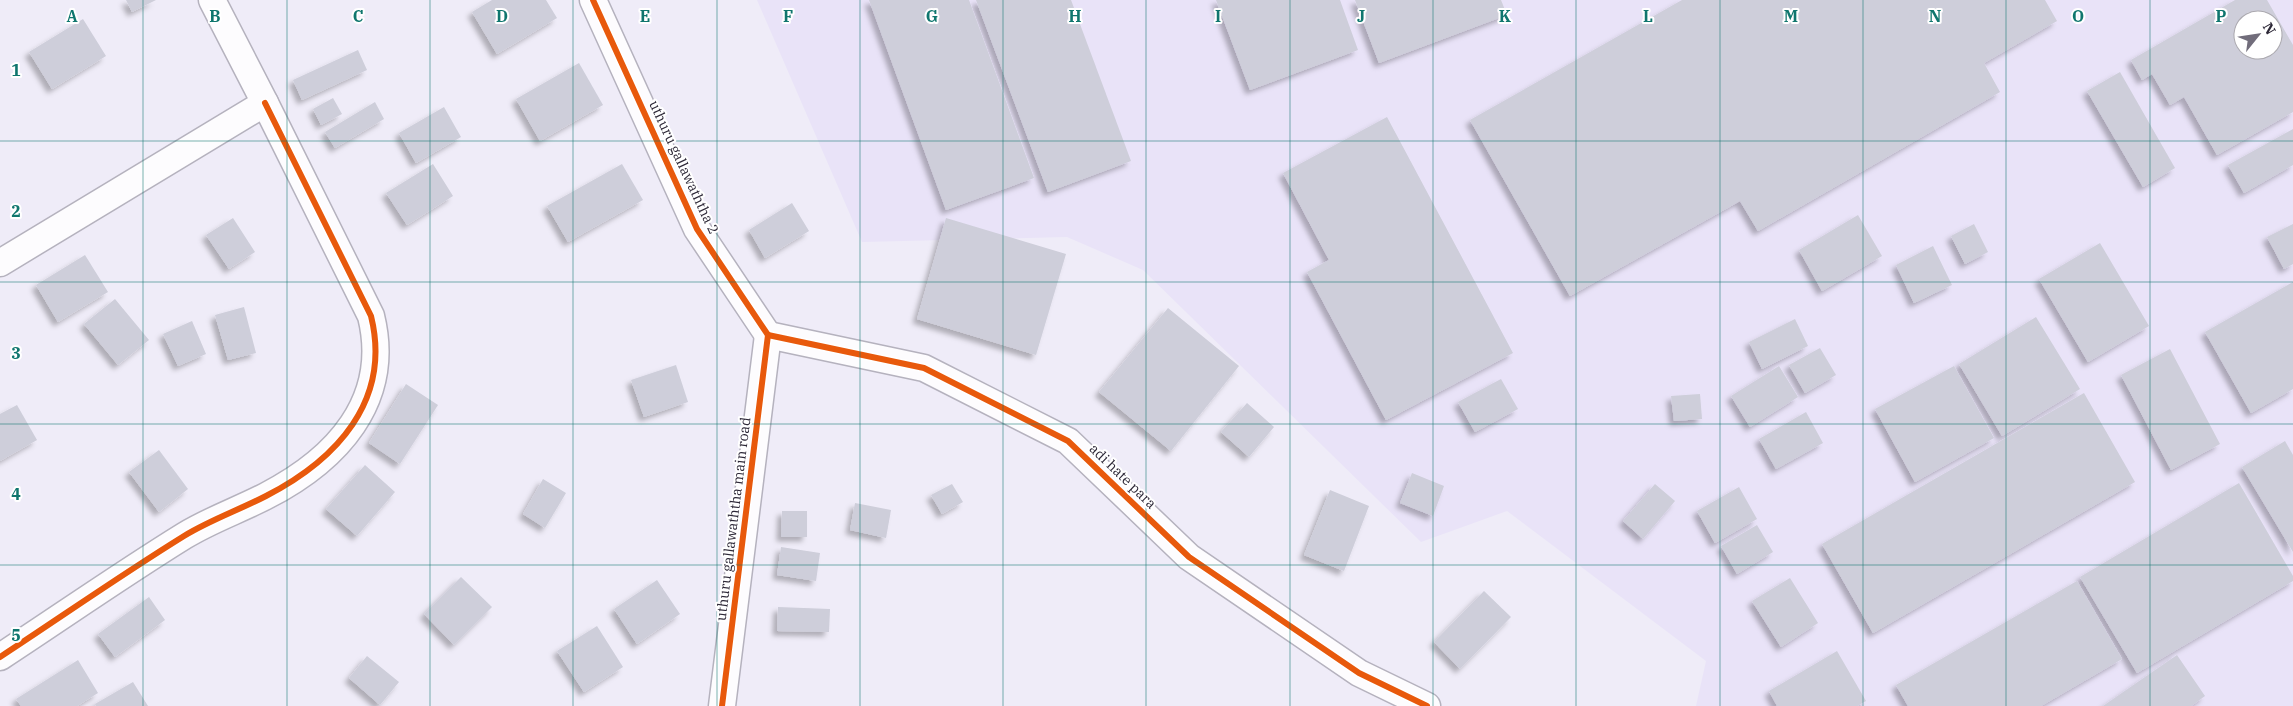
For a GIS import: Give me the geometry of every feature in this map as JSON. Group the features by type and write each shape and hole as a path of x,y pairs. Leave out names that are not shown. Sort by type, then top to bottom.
{"street":[{"path":"0,657 185,536 265,497 301,476 335,447 362,409 375,372 376,340 371,316 212,0"},
{"name":"uthuru gallawaththa 2","path":"593,0 697,229 768,335"},
{"path":"0,263 265,103"},
{"name":"uthuru gallawaththa main road","path":"722,706 768,335"},
{"name":"adi hate para","path":"768,335 924,368 1068,441 1189,557 1359,673 1427,706"}],"shaded area":[{"path":"757,0 2293,0 2293,706 1696,706 1706,661 1507,511 1421,542 1143,270 1067,237 862,242"}],"building":[{"path":"126,0 156,0 132,12"},
{"path":"492,0 546,0 557,18 497,54 472,12"},
{"path":"869,0 969,0 1034,178 946,210"},
{"path":"976,0 1071,0 1131,161 1048,192"},
{"path":"1216,0 1340,0 1358,50 1250,90"},
{"path":"1355,0 1501,0 1507,15 1379,63"},
{"path":"1682,0 2045,0 2057,21 1984,63 2000,92 1758,231 1740,201 1570,296 1470,120"},
{"path":"2235,0 2267,0 2273,10 2233,10 2233,60 2283,60 2283,28 2293,45 2293,112 2217,155 2184,97 2170,105 2152,74 2142,80 2131,60"},
{"path":"83,19 106,56 52,89 29,52"},
{"path":"358,50 367,70 302,100 293,80"},
{"path":"579,63 603,105 540,141 516,99"},
{"path":"2120,72 2175,168 2143,187 2087,91"},
{"path":"333,98 342,114 321,125 313,109"},
{"path":"375,102 384,119 335,148 325,132"},
{"path":"444,107 461,137 416,163 399,133"},
{"path":"1387,117 1513,353 1386,420 1307,272 1329,260 1283,173"},
{"path":"2293,129 2293,165 2244,193 2228,165"},
{"path":"433,164 453,196 407,225 386,193"},
{"path":"622,164 643,200 568,242 547,206"},
{"path":"792,203 809,231 765,258 749,230"},
{"path":"1858,215 1882,256 1822,291 1799,250"},
{"path":"233,218 255,252 229,269 206,235"},
{"path":"946,218 1066,254 1036,355 917,319"},
{"path":"1974,224 1988,252 1965,264 1951,236"},
{"path":"2293,224 2293,264 2284,269 2267,237"},
{"path":"2100,243 2149,326 2088,362 2039,279"},
{"path":"1933,246 1952,285 1914,303 1896,265"},
{"path":"85,255 108,292 58,322 36,285"},
{"path":"2293,282 2293,389 2251,413 2205,332"},
{"path":"115,299 149,340 118,365 84,324"},
{"path":"244,307 256,353 228,360 215,315"},
{"path":"1168,308 1239,366 1171,451 1099,392"},
{"path":"2036,317 2080,389 2002,436 1959,364"},
{"path":"1795,319 1808,346 1762,369 1749,342"},
{"path":"192,321 206,354 178,366 163,334"},
{"path":"1820,348 1836,375 1805,393 1789,365"},
{"path":"2170,349 2220,444 2171,470 2121,375"},
{"path":"676,365 688,402 644,417 631,380"},
{"path":"1779,366 1798,397 1750,427 1731,396"},
{"path":"1954,366 1994,438 1915,482 1875,409"},
{"path":"1501,379 1518,409 1475,432 1458,402"},
{"path":"406,384 438,405 400,464 369,443"},
{"path":"2084,393 2135,482 1873,633 1822,544"},
{"path":"1700,394 1702,419 1674,421 1671,396"},
{"path":"1247,403 1274,427 1249,457 1221,432"},
{"path":"17,405 37,440 0,461 0,414"},
{"path":"1806,412 1823,443 1776,469 1759,439"},
{"path":"2285,441 2293,455 2293,552 2242,467"},
{"path":"159,450 188,489 159,512 129,472"},
{"path":"365,465 395,492 357,536 326,509"},
{"path":"1412,473 1444,486 1433,516 1400,503"},
{"path":"543,479 566,493 545,528 523,514"},
{"path":"2239,483 2293,576 2293,581 2137,673 2080,577"},
{"path":"952,484 963,502 942,514 931,495"},
{"path":"1655,484 1675,501 1643,539 1623,521"},
{"path":"1739,487 1757,519 1715,543 1697,511"},
{"path":"1330,490 1369,506 1344,571 1304,555"},
{"path":"855,503 891,510 886,538 850,530"},
{"path":"782,511 807,511 807,537 781,537"},
{"path":"1757,525 1773,552 1737,574 1721,546"},
{"path":"781,547 820,553 816,581 777,575"},
{"path":"461,577 492,607 454,645 424,614"},
{"path":"1790,578 1818,623 1781,647 1752,601"},
{"path":"657,580 680,614 637,644 614,609"},
{"path":"2077,581 2122,659 2041,706 1908,706 1896,685"},
{"path":"1484,591 1511,617 1460,669 1434,642"},
{"path":"149,597 165,620 115,657 98,634"},
{"path":"778,607 830,609 829,632 777,631"},
{"path":"597,626 623,667 584,692 557,651"},
{"path":"1837,651 1866,701 1857,706 1777,706 1769,691"},
{"path":"2177,655 2205,696 2191,706 2103,706"},
{"path":"367,656 399,682 380,705 349,678"},
{"path":"78,660 98,693 77,706 21,706 16,699"},
{"path":"133,682 148,706 96,706 95,704"}],"cycle path":[{"path":"593,0 697,229 768,335"},
{"path":"0,657 184,536 266,496 315,465 336,446 353,424 365,401 373,375 375,347 371,316 265,103"},
{"path":"768,335 924,368 1068,441 1189,557 1359,673 1427,706"},
{"path":"722,706 768,335"}]}
